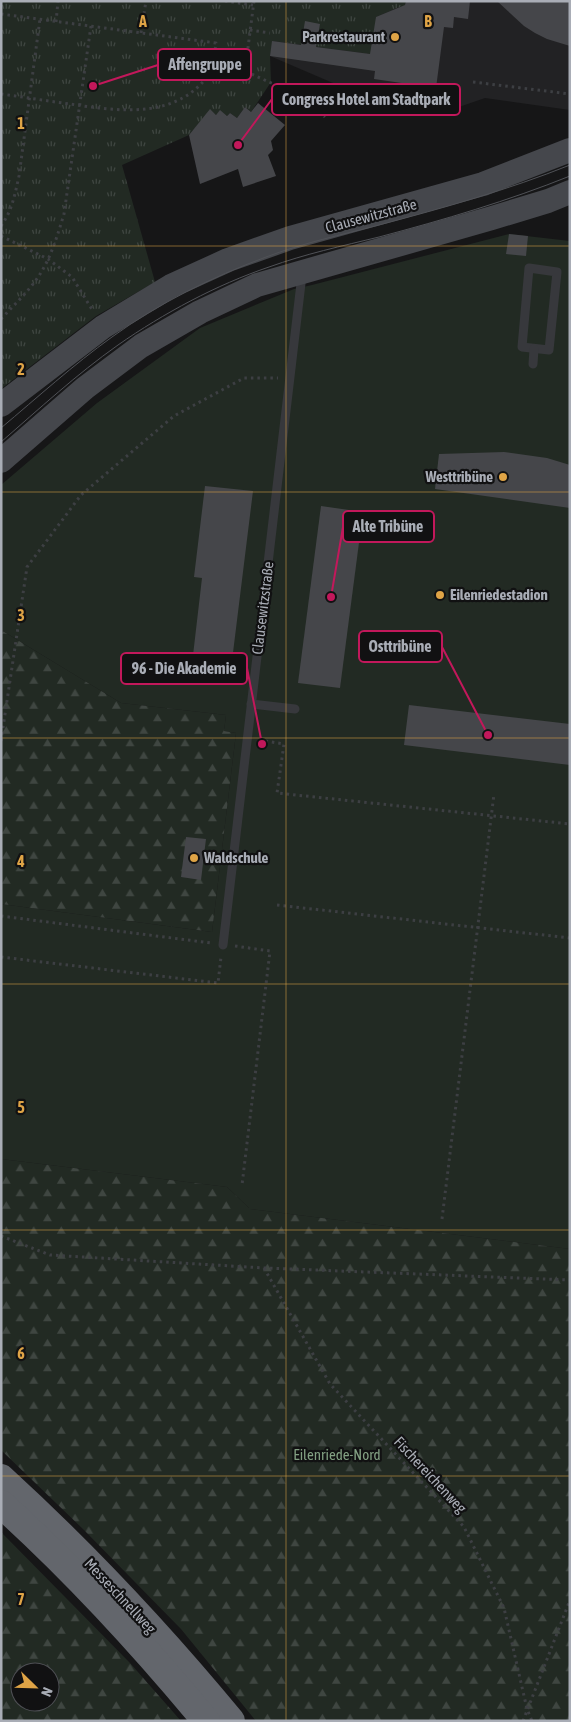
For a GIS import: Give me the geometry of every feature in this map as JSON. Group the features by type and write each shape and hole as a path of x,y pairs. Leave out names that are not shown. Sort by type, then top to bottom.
{"highway":[{"name":"Messeschnellweg","path":"1,1478 43,1516 119,1593 231,1721"},
{"name":"Messeschnellweg","path":"1,1504 31,1531 106,1608 206,1721"}],"street":[{"name":"Clausewitzstraße","path":"1,406 102,327 171,286 228,260 290,238 483,184 570,150"},
{"path":"1,461 85,388 142,346 200,312 257,285 492,218 548,201 570,192"}],"lane":[{"path":"529,268 557,272 549,350 534,348 522,347 529,268"},
{"name":"Clausewitzstraße","path":"223,945 303,271"},
{"path":"533,364 534,348"},
{"path":"252,704 294,709"}],"path":[{"path":"56,22 58,1"},
{"path":"140,33 146,1"},
{"path":"225,1 253,3 245,71"},
{"path":"1,14 216,43 213,68 205,80 194,91 153,109 136,111 108,110 1,94"},
{"path":"1,226 8,217 15,197 40,19"},
{"path":"1,319 36,280 48,259 64,214 91,26"},
{"path":"250,30 270,33"},
{"path":"213,68 245,71 304,98 325,116"},
{"path":"473,82 570,94"},
{"path":"1,236 48,259 72,277 102,327"},
{"path":"1,741 27,567 81,495 174,416 244,378 290,378"},
{"path":"247,739 284,744 278,793 570,824"},
{"path":"442,1219 494,794"},
{"path":"277,905 570,938"},
{"path":"1,916 270,951 242,1185"},
{"path":"1,957 218,983 223,945"},
{"path":"1,1236 50,1255 264,1268 570,1280"},
{"name":"Fischereichenweg","path":"264,1268 330,1384 464,1527 504,1608 527,1709 532,1721"},
{"path":"523,1721 570,1600"}],"shaded area":[{"path":"278,1 570,1 570,110 485,98 433,116 368,98 270,56"}],"green space":[{"path":"1,1 406,1 405,8 399,7 376,17 378,55 273,41 270,56 271,82 251,112 245,107 237,118 230,113 227,116 220,111 216,115 210,110 189,135 122,165 155,282 96,316 1,389"},
{"path":"509,234 570,241 570,1249 250,1209 227,1187 1,1159 1,904 212,932 236,733 224,731 226,715 121,703 1,630 1,485 97,403 200,328 294,289"},
{"path":"1,630 121,703 226,715 224,731 236,733 212,932 1,904"},
{"name":"Eilenriede-Nord","path":"1,1159 227,1187 250,1209 570,1249 570,1721 256,1721 181,1629 84,1530 1,1450"},
{"path":"1,1532 130,1663 181,1721 1,1721"}],"building":[{"path":"406,1 470,1 468,19 454,17 453,28 444,27 436,88 374,79 375,71 270,56 272,41 301,45 305,21 320,24 316,47 370,54 376,17 405,5"},
{"path":"497,1 570,1 570,46 535,33 524,26"},
{"path":"258,103 285,125 271,141 273,150 268,155 276,176 243,187 238,169 200,184 189,135 210,109 216,115 220,110 227,116 230,113 237,118 245,107 251,112"},
{"path":"509,234 528,236 526,256 506,254"},
{"name":"Westtribüne","path":"504,452 547,458 570,465 570,508 435,489 439,454"},
{"path":"205,486 253,491 229,685 190,681 202,578 194,577"},
{"path":"321,506 363,512 340,688 298,683"},
{"path":"409,705 570,724 570,765 404,745"},
{"name":"Waldschule","path":"186,837 206,839 201,880 181,877"}],"tram line":[{"path":"1,428 69,370 112,337 148,313 206,282 266,257 475,198 523,183 570,165"},
{"path":"1,442 73,380 118,345 172,311 210,291 283,262 451,217 523,194 570,176"}],"place":[{"name":"Parkrestaurant","path":"395,37"},
{"name":"Affengruppe","path":"93,86"},
{"name":"Congress Hotel am Stadtpark","path":"238,145"},
{"name":"Westtribüne","path":"503,477"},
{"name":"Eilenriedestadion","path":"440,595"},
{"name":"Alte Tribüne","path":"331,597"},
{"name":"Osttribüne","path":"488,735"},
{"name":"96 - Die Akademie","path":"262,744"},
{"name":"Waldschule","path":"194,858"}]}
